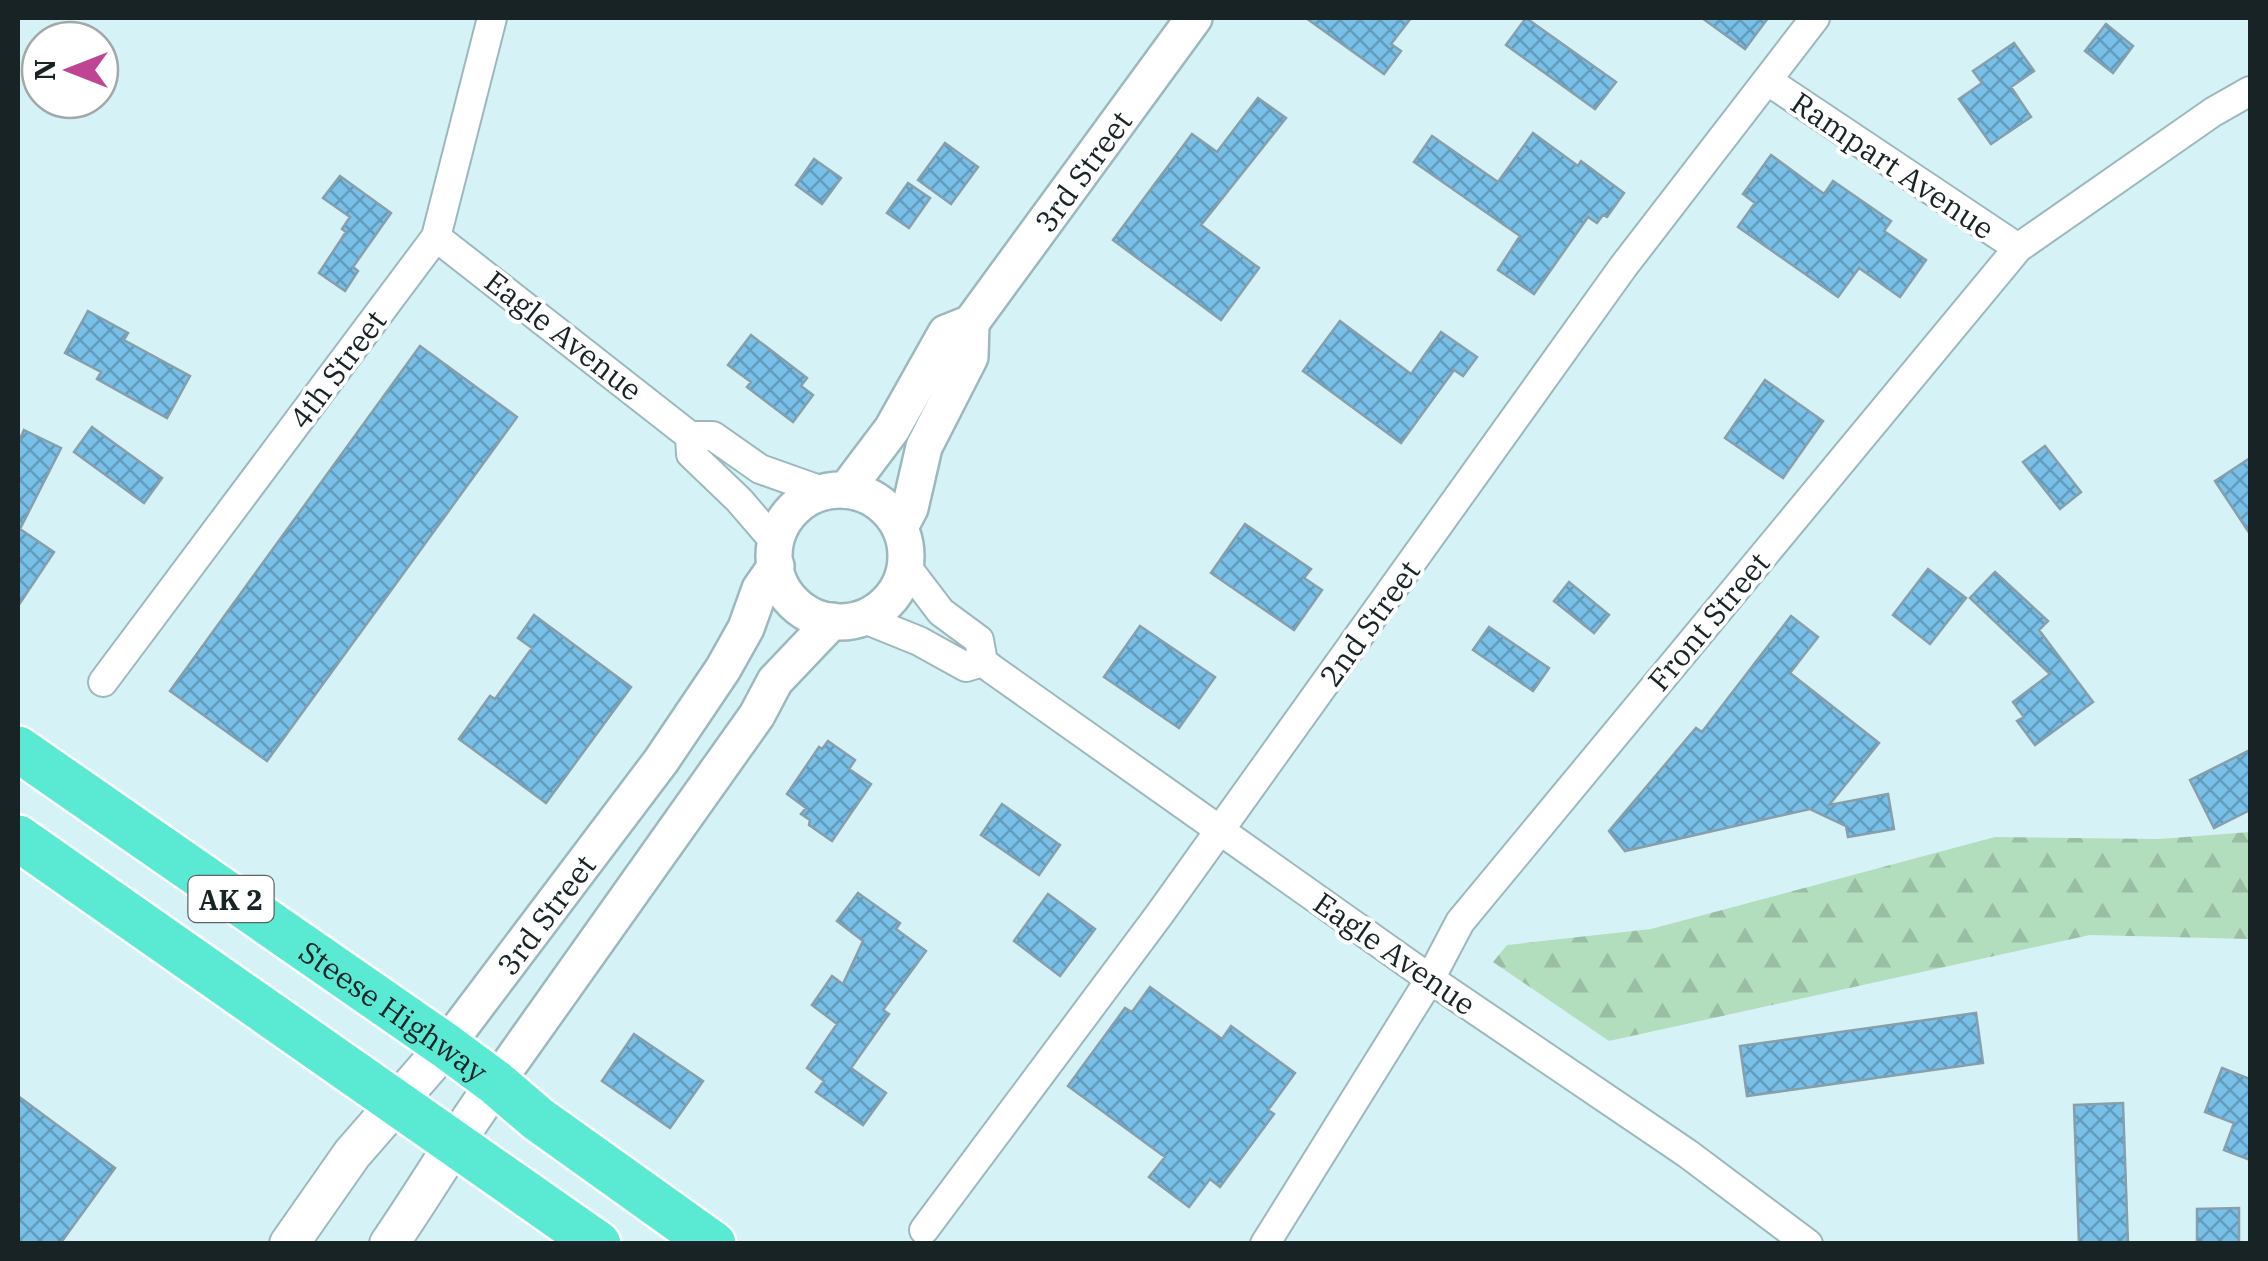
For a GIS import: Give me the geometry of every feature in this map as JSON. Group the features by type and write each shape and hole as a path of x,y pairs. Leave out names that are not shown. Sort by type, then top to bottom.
{"highway":[{"name":"Steese Highway","path":"18,749 446,1046 538,1119 713,1244"},
{"name":"AK 2","path":"18,838 598,1244"}],"main road":[{"name":"3rd Street","path":"289,1244 352,1154 446,1046"},
{"name":"3rd Street","path":"389,1244 453,1142 496,1083"}],"street":[{"name":"4th Street","path":"103,682 436,236 492,18"},
{"name":"3rd Street","path":"900,527 910,508 924,447 970,357 972,323 1194,18"},
{"name":"2nd Street","path":"924,1230 1159,915 1623,267 1815,18"},
{"name":"Rampart Avenue","path":"1768,81 2018,248"},
{"name":"Front Street","path":"1265,1244 1430,979 1460,922 2018,248 2250,90"},
{"name":"Eagle Avenue","path":"436,236 690,436 713,436 760,470 836,491"},
{"name":"3rd Street","path":"836,491 892,428 946,333 972,323"},
{"name":"Eagle Avenue","path":"690,436 691,454 748,510 776,554"},
{"path":"836,491 868,496 887,508 900,527 906,546 906,566 892,598 878,610 847,620 801,609 780,582 776,554 782,525 808,499 836,491"},
{"name":"3rd Street","path":"446,1046 661,761 723,669 746,628 776,554"},
{"name":"Eagle Avenue","path":"906,566 941,612 979,640 983,662 1430,979 1688,1154 1808,1244"},
{"name":"Eagle Avenue","path":"847,620 919,641 966,668 983,662"},
{"name":"3rd Street","path":"496,1083 757,715 775,681 847,620"}],"green space":[{"path":"2250,832 2250,939 2090,935 1609,1041 1493,962 1507,945 1651,929 1995,837 2159,839"}],"building":[{"path":"1306,18 1411,18 1391,44 1401,51 1384,74"},
{"path":"1526,18 1616,82 1595,109 1506,45"},
{"path":"1702,18 1768,18 1745,49"},
{"path":"2106,24 2133,46 2113,73 2085,51"},
{"path":"2014,43 2034,71 2011,87 2031,117 1991,144 1959,99 1982,83 1973,71"},
{"path":"1258,98 1286,118 1201,225 1259,268 1221,320 1113,240 1192,134 1217,152"},
{"path":"1533,133 1578,166 1581,161 1624,193 1607,217 1603,215 1597,223 1588,217 1534,294 1498,270 1520,236 1414,162 1432,136 1498,182"},
{"path":"945,143 978,167 951,204 918,180"},
{"path":"1771,155 1824,194 1833,181 1891,221 1884,231 1926,260 1900,297 1859,268 1838,297 1738,227 1755,203 1743,194"},
{"path":"814,159 841,178 822,204 796,185"},
{"path":"340,176 391,213 353,267 358,271 345,291 319,273 346,232 342,229 350,217 323,198"},
{"path":"908,183 930,198 909,228 887,213"},
{"path":"88,311 128,333 124,340 190,376 167,418 97,379 101,372 65,353"},
{"path":"1340,321 1411,374 1441,332 1477,357 1463,376 1454,370 1401,443 1303,371"},
{"path":"751,335 807,378 801,386 813,395 793,422 747,387 751,382 728,365"},
{"path":"420,346 517,417 267,761 170,691"},
{"path":"1765,380 1823,421 1783,478 1725,438"},
{"path":"92,427 162,478 144,503 74,452"},
{"path":"24,430 61,448 20,529 54,552 18,606 18,444"},
{"path":"2045,446 2081,492 2060,509 2023,462"},
{"path":"2250,458 2250,534 2215,481"},
{"path":"1245,524 1311,569 1304,578 1322,590 1294,630 1211,573"},
{"path":"1928,569 1966,598 1930,644 1893,615"},
{"path":"1995,572 2048,621 2039,630 2093,702 2035,745 2017,721 2024,717 2013,702 2050,674 1970,598"},
{"path":"1569,582 1609,615 1594,633 1554,601"},
{"path":"534,615 631,687 546,803 459,739 490,696 495,699 532,648 518,638"},
{"path":"1791,616 1818,637 1790,673 1879,743 1829,805 1888,794 1894,829 1848,837 1846,826 1810,809 1625,851 1609,831 1696,728 1702,732"},
{"path":"1140,626 1215,677 1179,728 1104,677"},
{"path":"1489,627 1549,668 1533,691 1473,650"},
{"path":"828,741 855,760 849,769 871,784 832,841 809,825 810,820 801,814 806,808 787,794 819,747 822,749"},
{"path":"2250,750 2250,810 2214,828 2190,780"},
{"path":"1002,804 1060,845 1039,875 981,835"},
{"path":"858,893 900,923 896,929 926,951 883,1010 889,1014 851,1068 886,1093 863,1125 816,1092 824,1081 807,1068 837,1024 812,1005 832,976 843,984 863,941 837,921"},
{"path":"1048,894 1095,929 1060,976 1014,941"},
{"path":"1150,987 1222,1039 1231,1026 1295,1073 1268,1110 1274,1114 1220,1187 1210,1179 1189,1207 1149,1177 1165,1157 1068,1086 1125,1008 1132,1012"},
{"path":"1976,1013 1983,1063 1747,1096 1740,1046"},
{"path":"634,1034 703,1081 670,1128 602,1081"},
{"path":"2222,1068 2250,1079 2250,1160 2224,1150 2234,1123 2205,1112"},
{"path":"18,1096 115,1168 60,1244 18,1244"},
{"path":"2123,1103 2128,1244 2079,1244 2074,1105"},
{"path":"2239,1208 2239,1244 2197,1244 2197,1209"}]}
